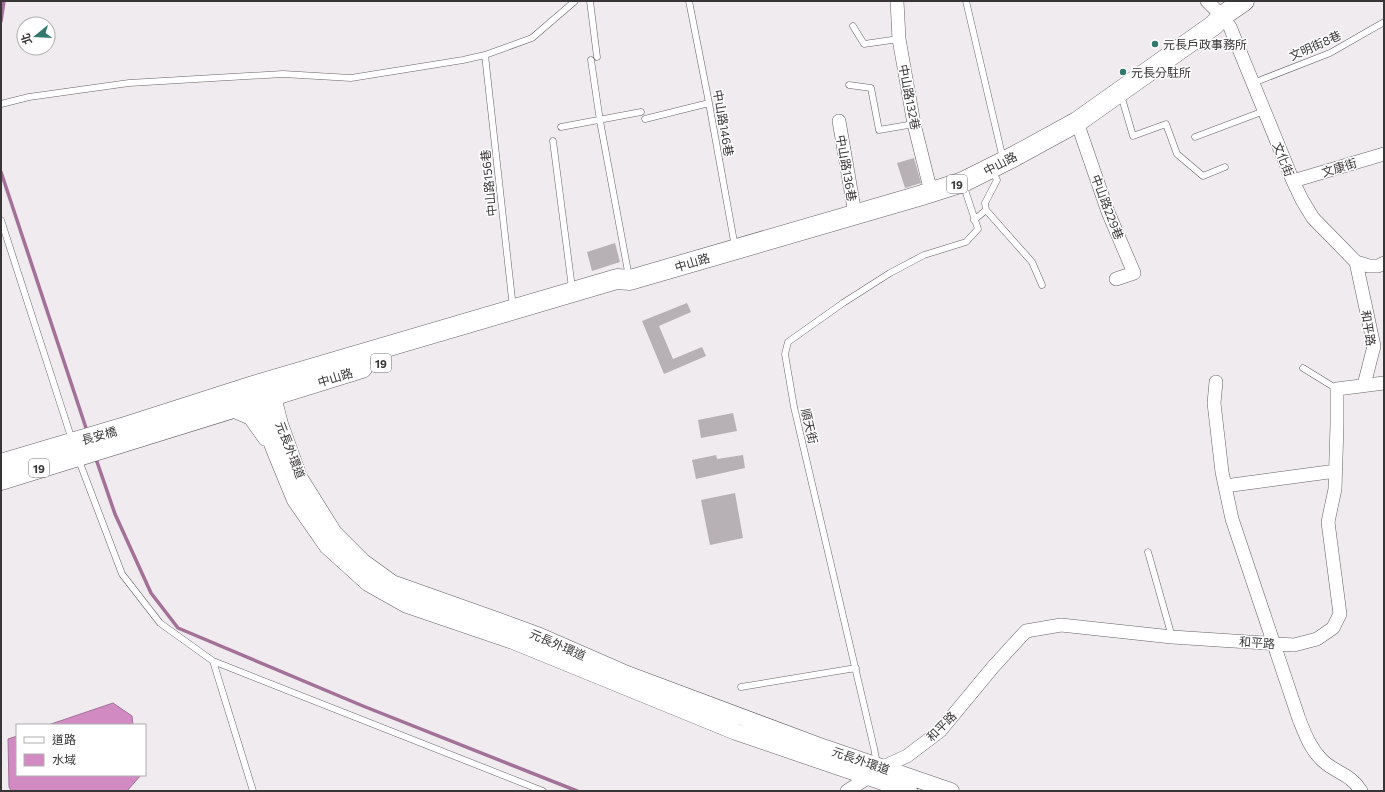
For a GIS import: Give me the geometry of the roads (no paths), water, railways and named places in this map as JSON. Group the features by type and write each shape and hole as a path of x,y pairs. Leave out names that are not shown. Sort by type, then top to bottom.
{"main road":[{"name":"中山路","path":"127,434 513,310 617,279 630,280 962,182 1013,157 1077,122 1214,25 1222,16 1244,1"},
{"name":"中山路","path":"127,434 230,408 263,391 622,289 630,280"},
{"name":"長安橋","path":"75,449 127,434"},
{"name":"19","path":"1,464 75,449"},
{"name":"19","path":"1,480 75,449"}],"street":[{"name":"中山路132巷","path":"897,1 899,39 914,124 931,192"},
{"name":"文化街","path":"1206,1 1222,16 1230,27 1302,200 1313,218 1356,262"},
{"name":"中山路136巷","path":"838,121 855,214"},
{"name":"中山路229巷","path":"1077,122 1108,212 1134,273 1116,279"},
{"name":"文康街","path":"1293,181 1384,154"},
{"path":"1356,262 1368,266 1378,266 1384,263"},
{"name":"和平路","path":"1356,262 1374,346 1364,385"},
{"path":"1216,382 1214,404 1222,472 1232,519 1299,719 1308,744 1322,760 1355,782 1361,791"},
{"path":"1337,389 1384,383"},
{"name":"和平路","path":"847,791 876,770 907,756 940,731 993,667 1026,631 1061,626 1172,637 1294,645 1317,639 1333,628 1340,614 1328,522 1335,489 1337,389"},
{"name":"元長外環道","path":"263,391 274,449 295,500 327,546 368,583 407,605 513,641 736,732 951,791"},
{"name":"元長外環道","path":"263,391 280,424 300,477 334,533 363,562 392,583 540,636 627,674 810,743 876,770 909,791"},
{"path":"230,408 251,418 274,449"},
{"path":"1225,486 1336,471"}],"lane":[{"path":"1,104 29,97 130,83 283,74 351,78 463,60 485,55 532,38 576,1"},
{"path":"590,1 597,56"},
{"name":"中山路146巷","path":"689,1 735,249"},
{"path":"966,1 997,164 997,180 985,203 986,210 1032,262 1042,285"},
{"name":"文明街8巷","path":"1253,83 1330,53 1384,22"},
{"path":"853,26 864,44 899,39"},
{"name":"中山路156巷","path":"485,55 513,310"},
{"path":"591,60 600,121 630,280"},
{"path":"849,85 871,88 879,130 914,124"},
{"path":"1120,92 1133,136 1166,124 1177,154 1203,176 1225,167"},
{"path":"645,119 709,103"},
{"path":"1195,137 1264,111"},
{"path":"561,127 600,121 641,112"},
{"path":"553,141 573,292"},
{"name":"順天街","path":"876,770 874,748 794,407 785,354 788,342 890,272 924,255 966,242 978,229 962,182"},
{"path":"974,220 986,210"},
{"path":"1,220 75,449 122,574 160,623 213,662 543,791"},
{"path":"1303,368 1337,389"},
{"path":"1148,552 1172,637"},
{"path":"213,662 254,791"},
{"path":"741,687 856,668"}],"water":[{"path":"113,703 132,716 133,724 51,724"},
{"path":"16,736 16,776 140,776 127,791 11,791 9,787 8,739"}],"waterway":[{"path":"1,21 4,1"},
{"path":"1,172 87,431"},
{"path":"95,456 115,514 151,593 178,628 363,706 577,791"}],"place":[{"name":"元長戶政事務所","path":"1155,44"},
{"name":"元長分駐所","path":"1123,72"}]}
